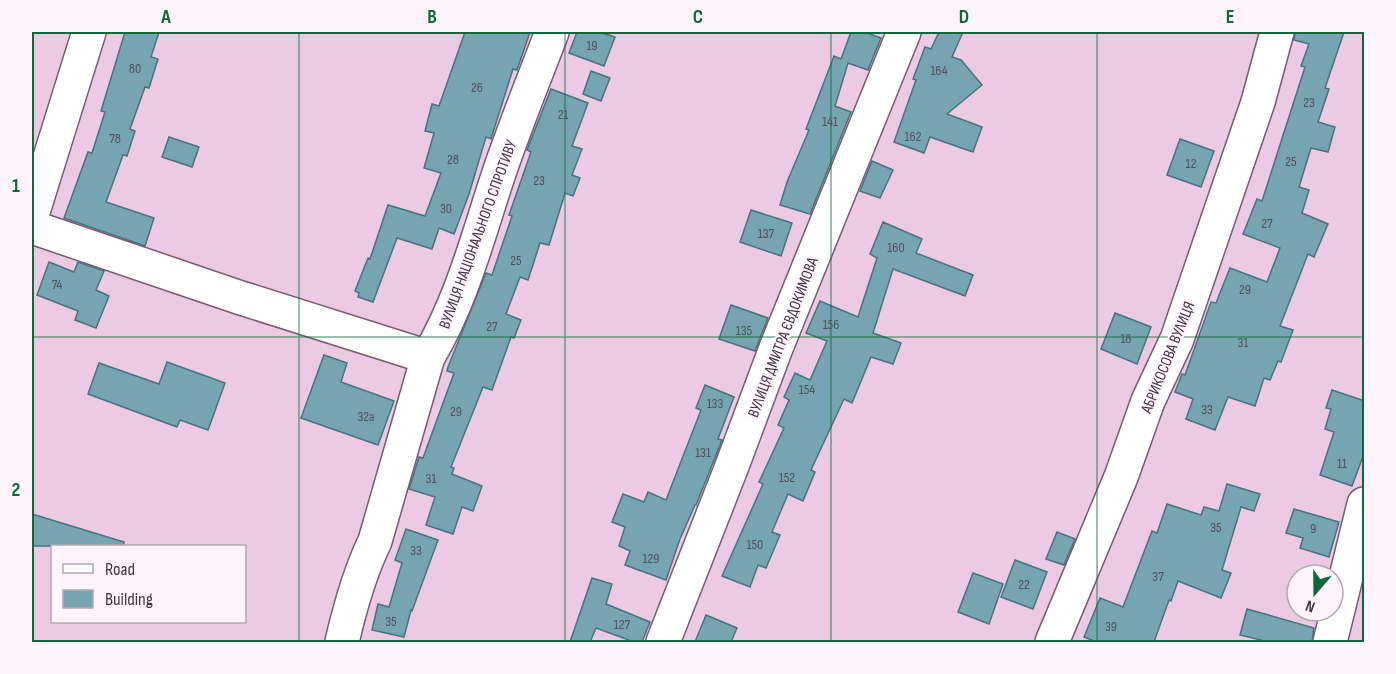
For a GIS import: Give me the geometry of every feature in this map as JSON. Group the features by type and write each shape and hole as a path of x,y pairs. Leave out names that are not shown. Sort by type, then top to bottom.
{"street":[{"path":"32,214 89,32"},
{"name":"ВУЛИЦЯ НАЦІОНАЛЬНОГО СПРОТИВУ","path":"342,642 349,609 364,563 375,541 428,357 444,330 469,266 500,170 552,32"},
{"name":"ВУЛИЦЯ ДМИТРА ЄВДОКИМОВА","path":"663,642 776,348 904,32"},
{"name":"АБРИКОСОВА ВУЛИЦЯ","path":"1052,642 1121,477 1148,401 1177,339 1258,102 1277,32"},
{"path":"32,227 238,297 428,357"},
{"path":"1330,642 1365,504"}],"building":[{"path":"125,32 159,32 151,57 158,59 149,88 145,87 130,129 135,131 127,156 123,155 106,202 154,218 145,246 64,218 88,152 92,153 105,112 101,111"},
{"path":"465,32 530,32 517,70 513,69 491,139 486,137 454,234 439,228 432,249 397,238 373,302 358,297 359,293 355,291 368,258 370,259 388,205 425,216 441,173 424,168 434,133 425,131 432,104 439,106"},
{"path":"577,32 599,32 615,37 604,66 569,53"},
{"path":"851,32 864,32 881,38 868,70 848,63 835,106 851,112 810,214 780,205 834,56 841,59"},
{"path":"939,32 963,32 952,57 961,60 982,85 947,114 982,127 973,152 930,137 924,153 894,142 925,47 931,49"},
{"path":"1295,32 1344,32 1325,88 1329,89 1318,122 1335,127 1328,152 1311,148 1299,187 1309,190 1302,213 1328,224 1314,257 1308,254 1280,326 1293,330 1281,362 1278,361 1270,380 1264,378 1255,406 1228,397 1215,430 1186,419 1193,399 1175,392 1182,374 1185,375 1211,302 1216,303 1230,268 1267,282 1280,248 1243,234 1257,199 1262,201 1305,67 1301,66 1309,44 1294,40"},
{"path":"591,71 610,78 601,101 583,94"},
{"path":"551,89 588,103 572,146 582,149 572,175 580,178 573,196 565,193 549,245 540,243 528,280 520,277 506,314 521,320 514,338 511,337 492,390 483,387 451,467 454,468 452,474 482,486 473,511 462,507 453,534 426,525 435,497 409,489 419,457 423,458 454,373 447,371 448,367 486,273 492,275 512,216 509,215 531,152 527,150"},
{"path":"169,137 199,147 192,167 162,157"},
{"path":"1180,139 1214,151 1201,187 1167,175"},
{"path":"872,161 893,170 880,198 860,191"},
{"path":"751,210 792,223 781,256 740,242"},
{"path":"883,222 922,239 916,253 973,275 965,296 893,269 873,333 901,343 893,364 871,357 852,403 844,399 811,470 815,472 803,501 788,494 772,532 780,535 766,568 758,565 750,587 722,576 763,484 759,482 784,428 778,425 789,400 784,397 795,373 810,380 827,341 806,333 820,301 858,317 877,258 870,254"},
{"path":"49,262 74,272 78,262 104,271 96,290 109,296 96,328 75,320 78,311 37,295"},
{"path":"731,305 768,318 755,351 719,339"},
{"path":"1115,313 1151,327 1137,364 1101,349"},
{"path":"324,355 347,363 341,382 394,401 378,445 301,418"},
{"path":"167,362 225,383 208,430 180,420 177,427 88,394 99,363 159,384"},
{"path":"705,385 734,397 718,439 722,440 680,539 666,580 625,565 630,551 619,546 625,527 612,522 623,494 644,502 648,492 666,500 701,410 696,408"},
{"path":"1332,390 1365,401 1365,451 1352,486 1320,475 1334,432 1325,429 1331,409 1326,408"},
{"path":"1227,484 1260,494 1254,511 1241,507 1222,570 1231,573 1221,598 1178,581 1154,642 1097,642 1084,637 1100,598 1123,607 1152,531 1157,533 1167,504 1201,515 1204,507 1219,511"},
{"path":"1294,509 1339,522 1329,557 1300,548 1303,538 1286,533"},
{"path":"32,514 124,542 123,545 32,546"},
{"path":"406,529 438,540 411,610 404,637 372,630 378,604 389,607 402,563 395,560"},
{"path":"1057,532 1075,539 1064,565 1046,559"},
{"path":"1015,560 1047,572 1033,609 1001,597"},
{"path":"973,573 1003,584 989,624 958,612"},
{"path":"592,578 612,584 606,604 650,622 642,642 634,642 596,628 590,642 570,642"},
{"path":"1247,609 1285,620 1285,623 1296,623 1314,628 1312,642 1269,642 1240,635"},
{"path":"706,615 737,628 731,642 695,642"}]}
